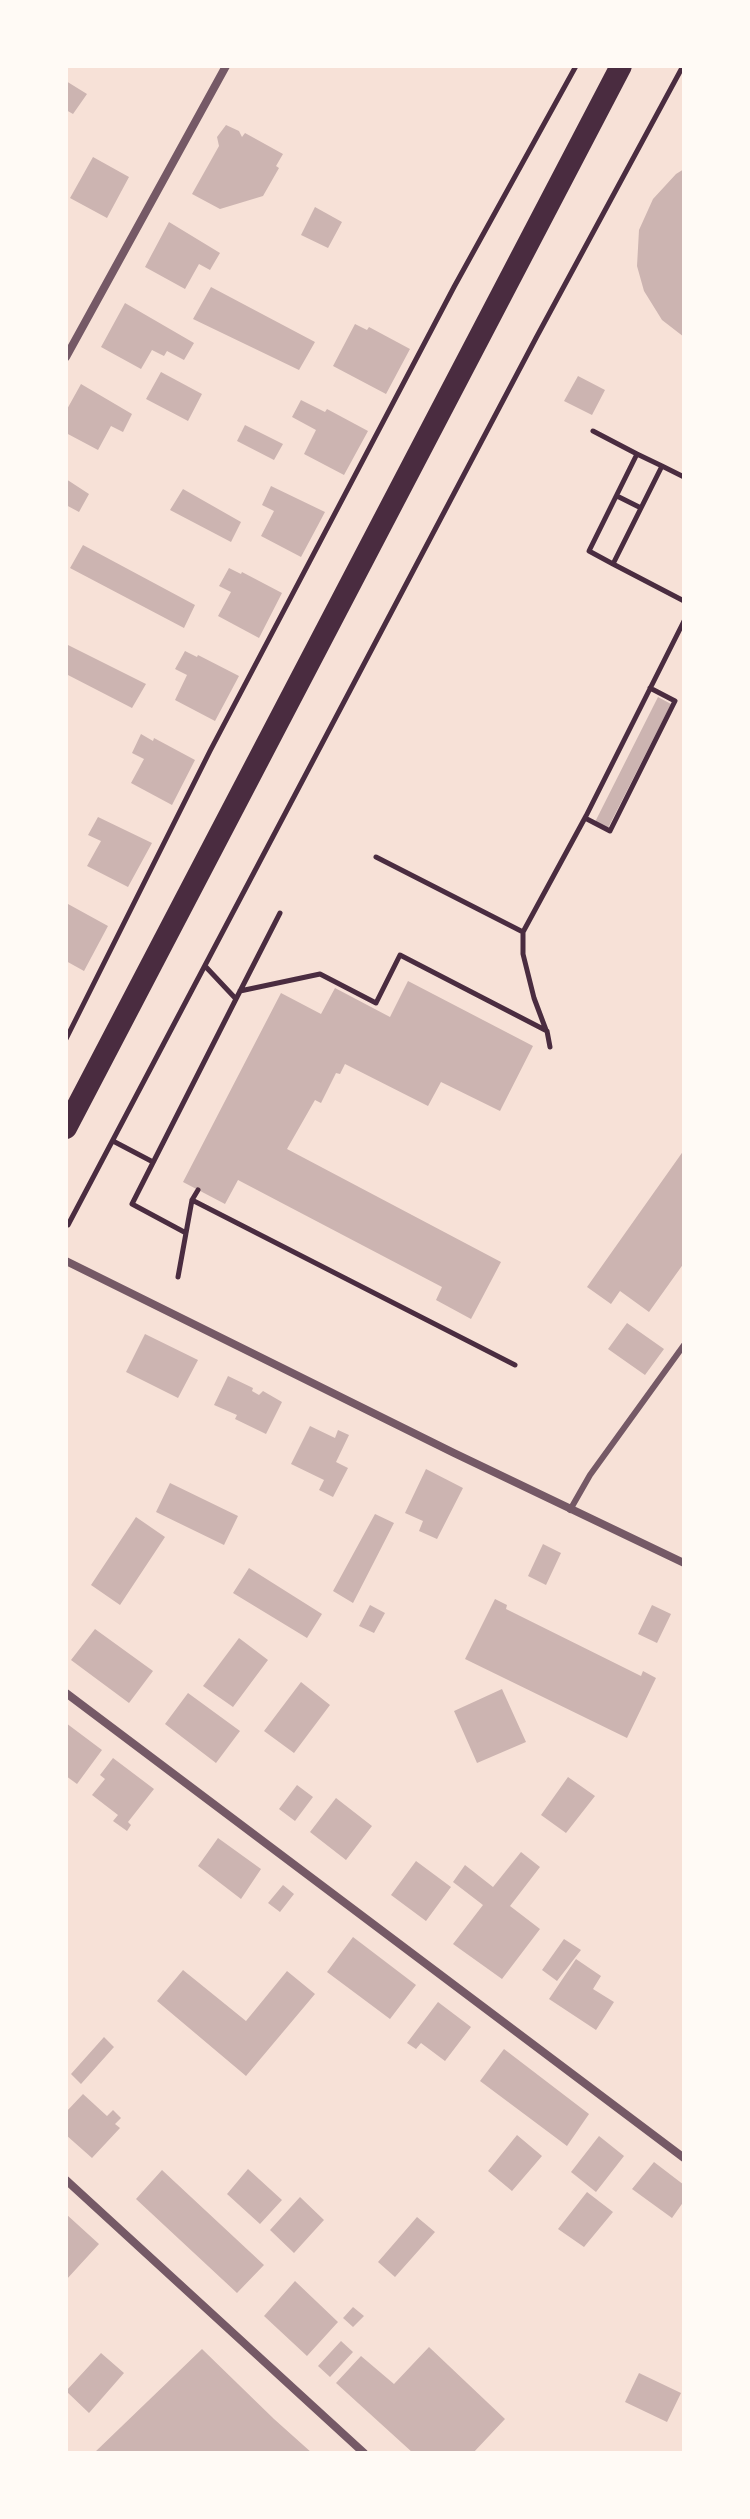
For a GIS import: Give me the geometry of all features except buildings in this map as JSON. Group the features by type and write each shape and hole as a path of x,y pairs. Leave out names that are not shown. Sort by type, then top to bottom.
{"highway":[{"path":"66,1128 621,66"}],"street":[{"path":"66,357 226,66"},
{"path":"66,1261 570,1510 684,1563"},
{"path":"66,1693 684,2158"},
{"path":"66,2180 364,2453"}],"lane":[{"path":"570,1510 590,1475 684,1345"}],"path":[{"path":"66,1039 210,751 454,287 576,66"},
{"path":"68,1225 538,333 683,66"},
{"path":"593,431 684,477"},
{"path":"637,454 589,551 684,601"},
{"path":"613,564 662,466"},
{"path":"617,496 641,508"},
{"path":"550,1047 523,954 523,932 585,818 684,621"},
{"path":"585,818 610,831 617,818 675,701 650,688"},
{"path":"376,857 523,932"},
{"path":"186,1233 132,1204 280,913"},
{"path":"240,991 320,974 376,1003 400,955 547,1031"},
{"path":"206,967 236,999"},
{"path":"113,1141 153,1162"},
{"path":"178,1277 192,1200 198,1190"},
{"path":"192,1200 515,1365"}]}
